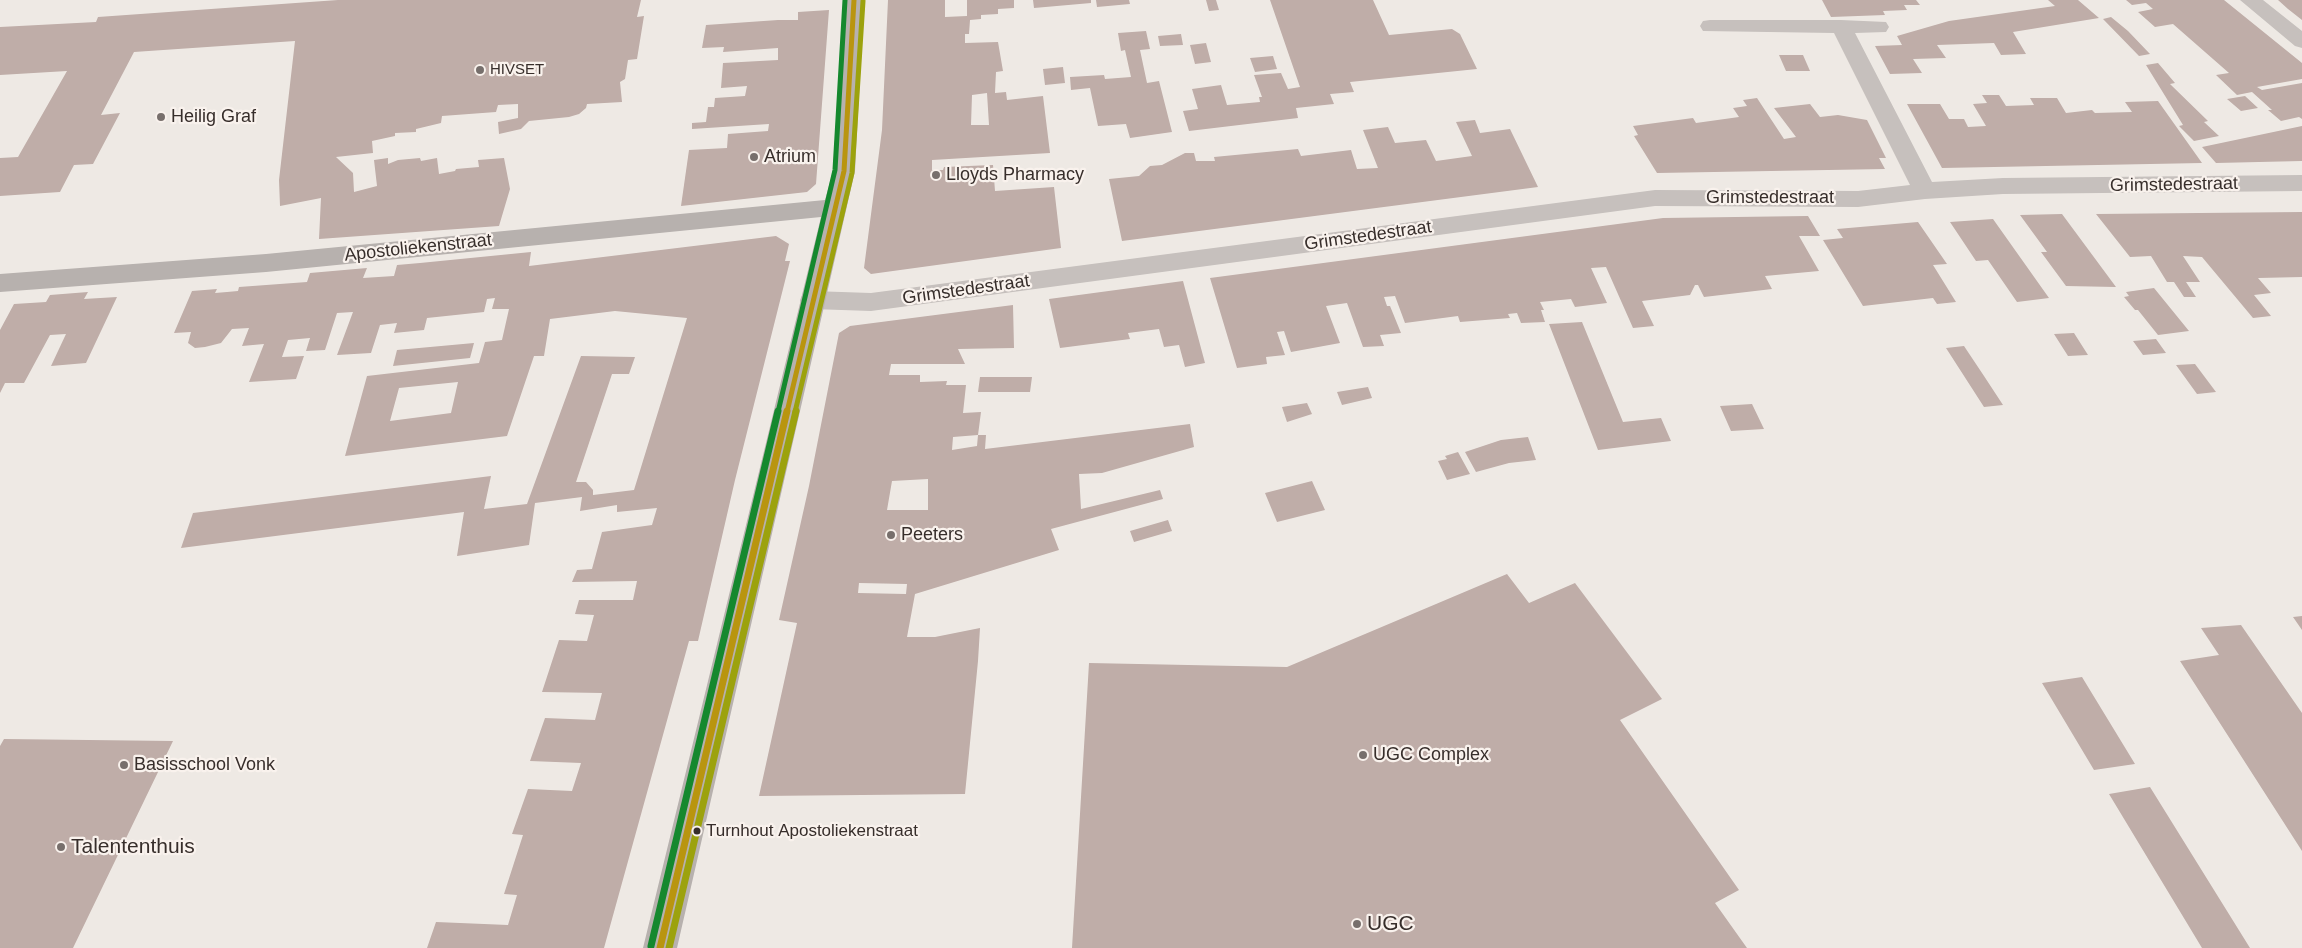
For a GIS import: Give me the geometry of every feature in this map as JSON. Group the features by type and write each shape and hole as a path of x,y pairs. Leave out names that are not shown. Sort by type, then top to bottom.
{"street":[{"path":"660,948 844,171 854,0"},
{"path":"2250,0 2302,41"},
{"path":"1710,26 1879,27"},
{"path":"1841,26 1925,190"},
{"name":"Grimstedestraat","path":"812,300 871,302 1655,198 1858,199 1925,190 2003,186 2302,184"},
{"name":"Apostoliekenstraat","path":"0,283 276,262 835,208"}],"building":[{"path":"338,0 641,0 637,17 644,16 637,59 628,60 625,79 620,82 622,102 587,104 586,108 579,114 569,117 529,121 521,129 499,134 498,122 518,118 518,104 498,105 496,112 442,116 441,123 416,129 416,132 395,133 395,136 372,141 373,153 336,157 353,173 354,192 377,186 374,160 388,158 388,164 398,160 420,158 421,161 437,158 439,174 455,171 456,169 479,167 478,160 504,158 510,189 499,226 319,239 321,198 280,206 279,180 295,41 134,52 101,115 120,113 93,164 74,165 60,192 0,196 0,158 18,157 67,71 0,75 0,27 96,22 98,17"},
{"path":"888,0 945,0 945,17 967,16 967,0 1014,0 1014,8 998,9 998,14 981,15 981,19 970,20 969,34 965,34 965,43 998,42 1003,71 996,72 995,93 1006,92 1007,100 1043,96 1050,153 932,160 932,170 943,170 944,167 993,165 995,191 1054,187 1061,248 871,274 864,268 882,130","holes":["987,93 989,125 971,125 972,95"]},
{"path":"1033,0 1091,0 1091,3 1034,8"},
{"path":"1096,0 1129,0 1130,4 1097,7"},
{"path":"1206,0 1216,0 1219,10 1209,11"},
{"path":"1270,0 1373,0 1389,35 1452,29 1460,34 1477,69 1350,82 1354,92 1330,94 1334,104 1296,108 1298,118 1189,131 1183,111 1198,109 1192,89 1221,85 1227,105 1260,102 1259,97 1262,97 1254,75 1281,73 1288,89 1300,87"},
{"path":"1822,0 1916,0 1920,5 1904,5 1907,10 1883,11 1885,15 1831,17"},
{"path":"2048,0 2078,0 2099,18 2013,32 2026,54 2001,55 1994,43 1937,45 1946,58 1913,59 1922,73 1890,74 1875,46 1902,45 1897,36 1949,21 2055,6"},
{"path":"2126,0 2224,0 2302,63 2302,79 2257,87 2262,90 2302,83 2302,119 2299,117 2281,121 2252,92 2237,95 2216,75 2229,73 2173,24 2155,27 2138,12 2153,9 2146,3 2132,5"},
{"path":"2278,0 2302,0 2302,20 2288,9"},
{"path":"829,10 816,184 807,192 681,206 689,150 727,148 728,134 768,131 769,124 692,129 692,123 706,122 708,107 714,107 715,98 745,96 747,86 721,88 723,63 778,60 778,48 723,52 724,47 702,48 706,25 798,20 798,12"},
{"path":"2111,17 2128,31 2150,54 2139,56 2103,19"},
{"path":"1146,31 1150,49 1140,50 1147,83 1159,81 1172,132 1130,138 1126,124 1098,126 1090,88 1071,90 1070,77 1104,75 1105,79 1131,77 1125,50 1121,51 1118,33"},
{"path":"1181,34 1183,45 1160,46 1158,36"},
{"path":"1206,43 1211,62 1195,64 1190,45"},
{"path":"1779,55 1803,55 1810,71 1786,71"},
{"path":"1273,56 1277,69 1255,72 1250,58"},
{"path":"2158,63 2175,83 2170,84 2208,121 2204,122 2219,136 2194,141 2179,126 2183,125 2146,65"},
{"path":"1063,67 1065,83 1045,85 1043,69"},
{"path":"1982,95 1999,95 2006,106 2034,105 2030,98 2057,98 2066,113 2092,110 2095,113 2132,112 2125,102 2158,101 2202,163 1942,168 1907,104 1940,104 1949,119 1964,119 1968,127 1986,126 1973,104 1987,103"},
{"path":"2245,96 2258,108 2241,111 2227,99"},
{"path":"1757,98 1784,139 1796,137 1774,108 1810,104 1820,117 1838,115 1867,120 1886,158 1879,158 1885,169 1657,173 1634,136 1638,135 1633,126 1693,118 1696,123 1739,117 1733,108 1747,106 1743,100"},
{"path":"1475,120 1480,133 1510,129 1538,187 1122,241 1109,179 1139,176 1150,166 1162,165 1185,153 1194,153 1196,161 1215,161 1214,157 1298,149 1301,156 1351,150 1357,169 1378,168 1363,130 1388,127 1395,143 1426,140 1436,161 1472,156 1456,122"},
{"path":"2302,126 2302,161 2216,163 2202,147"},
{"path":"2302,212 2302,277 2258,278 2271,293 2254,295 2271,316 2253,318 2202,257 2183,256 2200,282 2186,282 2196,297 2184,297 2174,282 2167,282 2151,256 2130,257 2096,214"},
{"path":"2062,214 2116,287 2066,286 2041,252 2047,252 2020,215"},
{"path":"1808,216 1820,236 1799,236 1819,271 1765,276 1772,289 1704,297 1698,285 1695,285 1690,295 1642,301 1654,326 1633,328 1606,267 1591,268 1607,303 1575,307 1571,299 1540,302 1544,310 1541,310 1545,322 1521,323 1517,313 1508,314 1510,318 1460,322 1458,316 1405,323 1395,296 1384,297 1387,306 1390,306 1401,333 1380,335 1384,346 1363,347 1347,303 1326,306 1340,343 1291,352 1284,331 1277,332 1285,355 1266,357 1267,364 1237,368 1210,278 1663,218"},
{"path":"1993,219 2049,298 2017,302 1988,260 1976,261 1950,222"},
{"path":"1918,222 1947,264 1933,265 1956,302 1937,304 1933,298 1863,306 1823,240 1843,238 1837,229"},
{"path":"776,236 789,244 785,261 790,261 735,480 698,641 689,641 604,948 427,948 436,922 508,925 517,895 504,894 523,835 512,834 528,789 572,791 581,763 530,761 545,718 595,720 602,693 542,692 559,640 587,641 594,615 575,614 579,600 633,600 637,581 572,582 577,570 592,569 602,532 652,525 657,508 617,512 617,505 580,511 582,497 535,503 529,545 457,556 464,512 181,548 193,513 491,476 484,509 527,504 581,356 635,357 629,374 612,374 576,482 586,482 593,490 593,495 634,490 687,318 615,311 550,319 544,356 534,356 507,436 345,456 367,376 479,363 485,342 502,340 509,309 492,309 495,298 487,299 484,312 427,318 424,330 394,333 397,323 380,325 371,353 337,355 353,312 337,313 325,350 306,351 310,338 288,340 282,357 304,356 296,379 249,382 264,344 242,346 249,328 232,329 221,343 195,348 188,343 191,332 174,333 192,291 217,289 215,293 238,291 239,287 307,282 310,273 367,268 363,278 394,276 397,265 531,252 529,266","holes":["458,382 451,413 390,421 399,388"]},
{"path":"1183,281 1205,363 1185,367 1179,345 1164,347 1159,329 1128,333 1130,339 1060,348 1049,299"},
{"path":"2154,288 2189,331 2158,335 2138,310 2135,310 2124,297 2129,296 2126,292"},
{"path":"88,292 84,299 117,297 86,363 51,366 66,334 50,335 24,383 5,383 0,393 0,330 14,304 46,302 50,295"},
{"path":"1013,305 1014,348 958,349 965,364 891,364 889,375 920,375 920,382 947,381 946,385 966,385 963,413 981,412 978,435 986,435 985,449 1190,424 1194,447 1102,473 1079,474 1081,509 1160,490 1163,499 1051,529 1059,550 915,594 907,637 935,637 980,628 965,794 759,796 797,623 779,620 809,486 839,333 850,326","holes":["978,435 977,446 952,450 953,437","928,479 928,510 887,510 892,481","859,583 907,584 906,594 858,593"]},
{"path":"1582,322 1623,422 1661,418 1671,441 1598,450 1549,324"},
{"path":"2074,333 2088,355 2068,356 2054,334"},
{"path":"2156,339 2166,353 2143,355 2133,341"},
{"path":"474,343 470,358 393,366 397,350"},
{"path":"1964,346 2003,405 1984,407 1946,348"},
{"path":"2195,364 2216,392 2197,394 2176,365"},
{"path":"980,377 1032,377 1030,392 978,392"},
{"path":"1368,387 1372,398 1342,405 1337,392"},
{"path":"1307,403 1312,414 1287,422 1282,407"},
{"path":"1752,404 1764,429 1731,431 1720,406"},
{"path":"1528,437 1536,460 1509,463 1476,472 1465,452 1501,440"},
{"path":"1458,452 1470,474 1447,480 1438,461 1447,459 1445,456"},
{"path":"1312,481 1325,510 1277,522 1265,493"},
{"path":"1168,520 1172,531 1134,542 1130,531"},
{"name":"UGC Complex","path":"1507,574 1529,603 1575,583 1662,699 1620,720 1739,890 1715,903 1747,948 1072,948 1089,663 1287,667"},
{"path":"2302,616 2302,630 2293,617"},
{"path":"2241,625 2302,713 2302,851 2180,661 2219,655 2201,628"},
{"path":"2082,677 2135,764 2094,770 2042,683"},
{"name":"Talententhuis","path":"4,739 173,741 73,948 0,948 0,746"},
{"path":"2150,787 2250,948 2202,948 2109,794"}],"transit line":[{"path":"651,946 835,170 845,0"},
{"path":"660,948 844,171 854,0"},
{"path":"669,948 852,173 863,1"}],"place":[{"name":"HIVSET","path":"480,70"},
{"name":"Heilig Graf","path":"161,117"},
{"name":"Atrium","path":"754,157"},
{"name":"Lloyds Pharmacy","path":"936,175"},
{"name":"Peeters","path":"891,535"},
{"name":"UGC Complex","path":"1363,755"},
{"name":"Basisschool Vonk","path":"124,765"},
{"name":"Turnhout Apostoliekenstraat","path":"697,831"},
{"name":"Talententhuis","path":"61,847"},
{"name":"UGC","path":"1357,924"}]}
